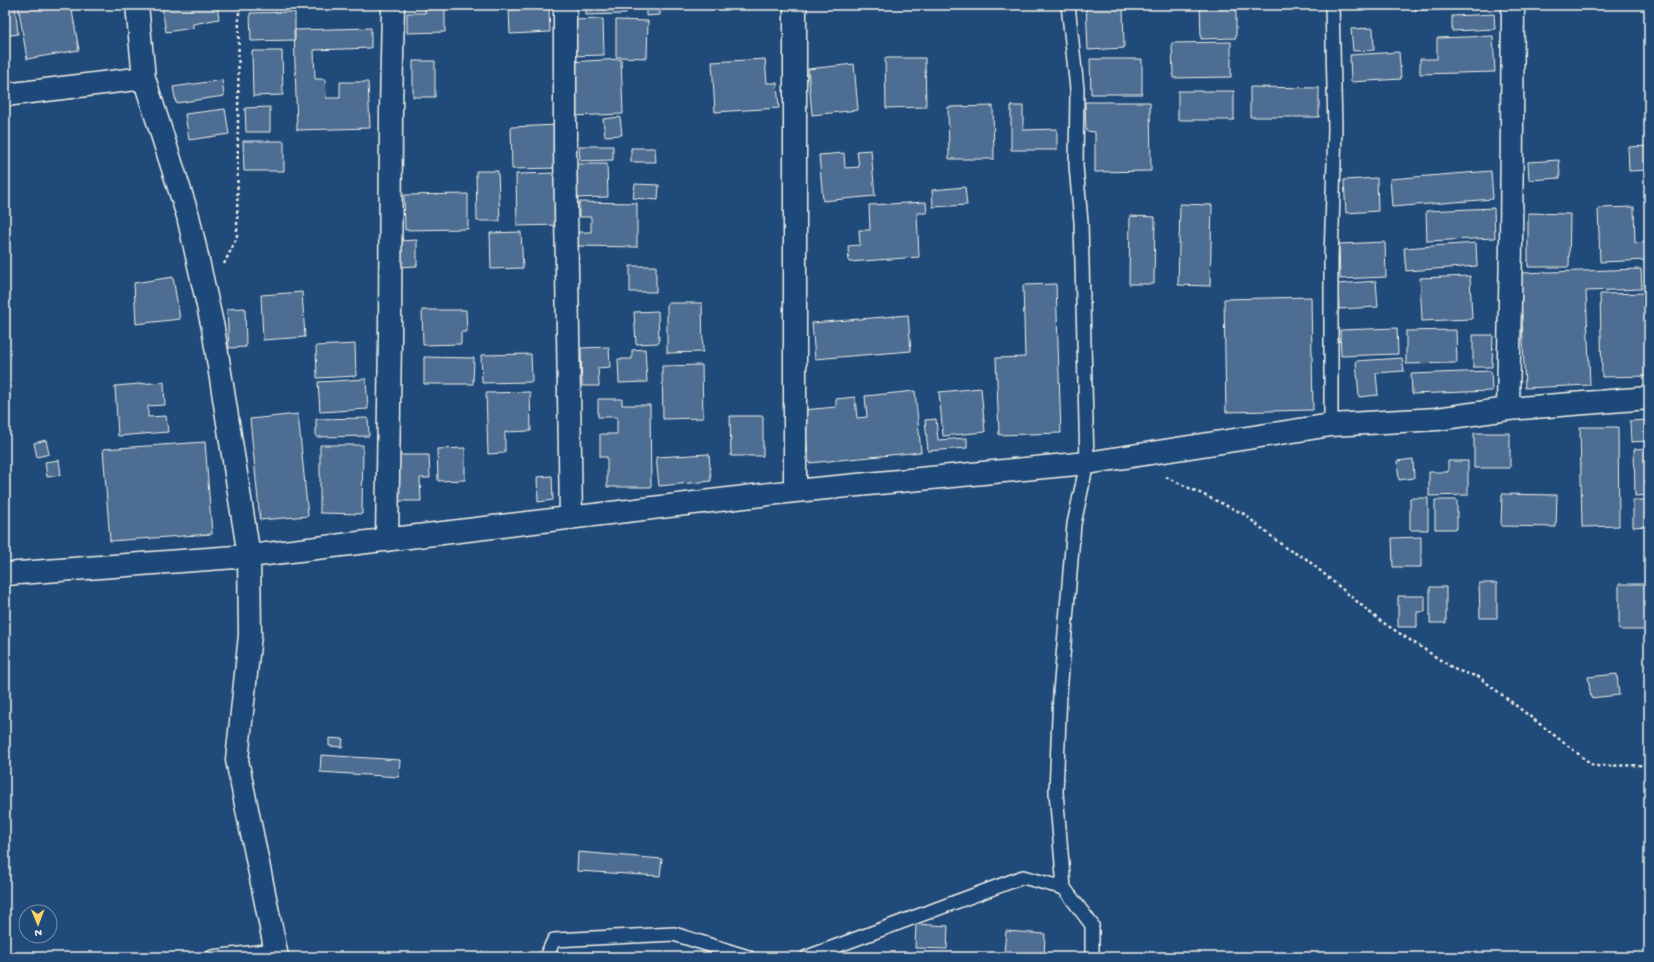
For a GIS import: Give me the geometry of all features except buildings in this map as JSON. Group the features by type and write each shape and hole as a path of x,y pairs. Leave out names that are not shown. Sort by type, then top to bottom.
{"street":[{"path":"137,5 144,78 188,216 213,328 249,556 250,635 237,760 276,953"},
{"path":"387,540 390,339 390,111 393,5"},
{"path":"565,5 565,147 570,518"},
{"path":"795,5 795,492"},
{"path":"1508,409 1513,5"},
{"path":"5,95 144,78"},
{"path":"5,574 249,556 795,492 1087,462 1331,425 1437,419 1508,409 1649,398"}],"lane":[{"path":"1068,5 1077,89 1076,166 1081,222 1087,462 1074,524 1060,693 1056,792 1064,888 1092,925 1092,957"},
{"path":"1331,425 1331,258 1335,129 1332,5"},
{"path":"807,957 1023,877 1064,888"},
{"path":"546,957 554,940 674,934 748,957"},
{"path":"212,957 276,953"}],"path":[{"path":"224,264 237,237 239,5"},
{"path":"1159,473 1244,514 1286,549 1305,558 1379,620 1456,670 1478,677 1594,766 1649,765"}]}
